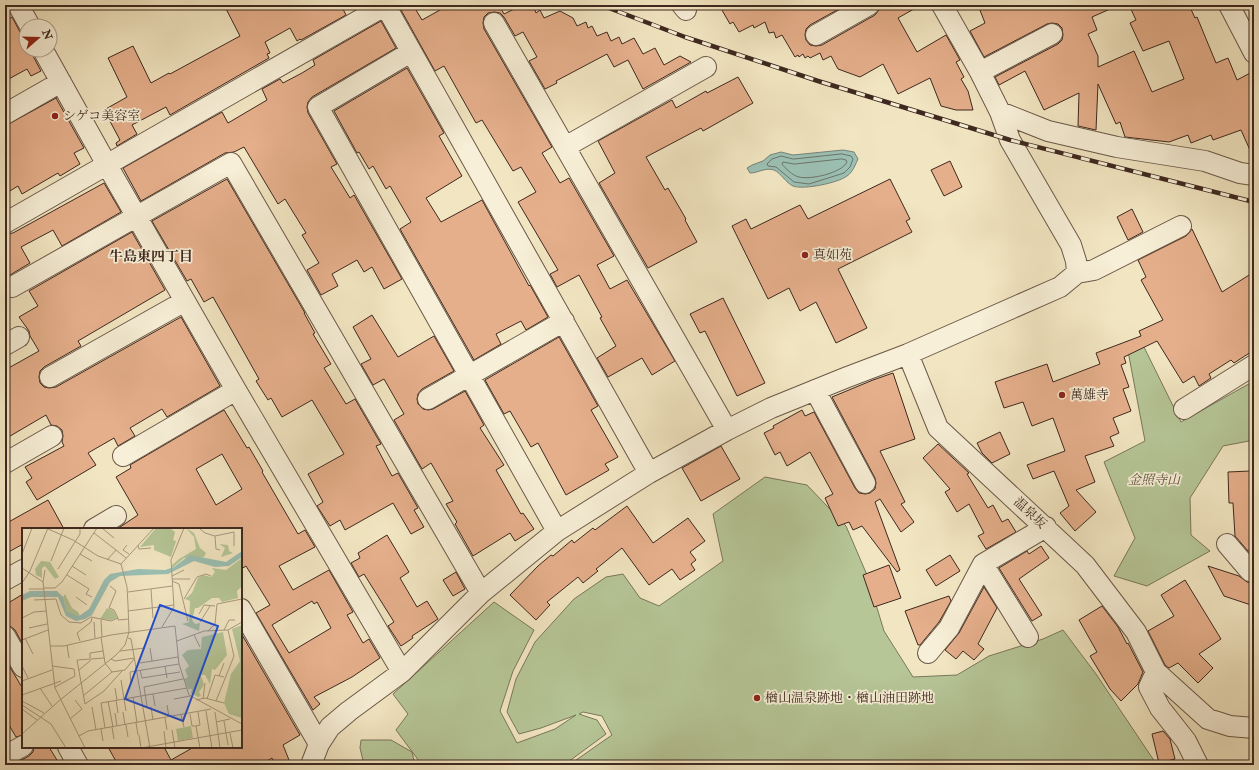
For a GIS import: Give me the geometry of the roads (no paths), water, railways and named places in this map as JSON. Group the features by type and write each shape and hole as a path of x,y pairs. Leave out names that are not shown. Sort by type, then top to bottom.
{"street":[{"path":"18,5 25,18"},
{"path":"5,223 386,5 411,52 649,473"},
{"path":"816,35 869,5"},
{"path":"942,5 980,72 1000,112 1010,140 1071,245 1076,261 1077,273"},
{"path":"1229,5 1254,52"},
{"path":"494,23 727,430"},
{"path":"980,72 1052,34"},
{"path":"411,52 318,108 557,531"},
{"path":"48,58 236,390 402,672"},
{"path":"565,146 706,66"},
{"path":"5,114 61,82"},
{"path":"1000,112 1048,131 1117,146 1205,161 1240,173 1254,175"},
{"path":"12,287 231,163 481,593"},
{"path":"311,765 319,744 330,727 402,672 481,593 557,531 649,473 727,430 771,408 908,354 1060,286 1077,273 1094,270 1181,226"},
{"path":"50,377 185,301"},
{"path":"428,399 469,374 564,321"},
{"name":"温泉坂","path":"908,354 938,428 1046,527 1085,565 1136,632 1156,672"},
{"path":"1184,409 1254,365"},
{"path":"123,456 236,390"},
{"path":"814,390 865,482"},
{"path":"5,464 52,436"},
{"path":"96,528 116,516"},
{"path":"928,653 949,628 983,564 1046,527"},
{"path":"1227,544 1250,571 1254,572"},
{"path":"983,564 1028,637"},
{"path":"5,580 22,571"},
{"path":"242,611 319,744"},
{"path":"5,636 22,665"},
{"path":"1198,765 1186,741 1160,708 1149,687 1156,672 1208,719 1230,726 1254,728"},
{"path":"5,756 22,747"},
{"path":"69,748 78,765"}],"water":[{"path":"843,150 854,152 858,159 852,170 843,179 820,185 804,187 793,186 774,170 768,169 750,173 747,168 763,161 770,155 781,152 793,155"}],"railway":[{"path":"601,5 685,37 818,81 1010,140 1254,202"}],"place":[{"name":"シゲコ美容室","path":"55,116"},
{"name":"真如苑","path":"805,255"},
{"name":"萬雄寺","path":"1062,395"},
{"name":"楢山温泉跡地・楢山油田跡地","path":"757,698"}],"district":[{"name":"牛島東四丁目","path":"151,256"}],"park label":[{"name":"金照寺山","path":"1154,480"}]}
